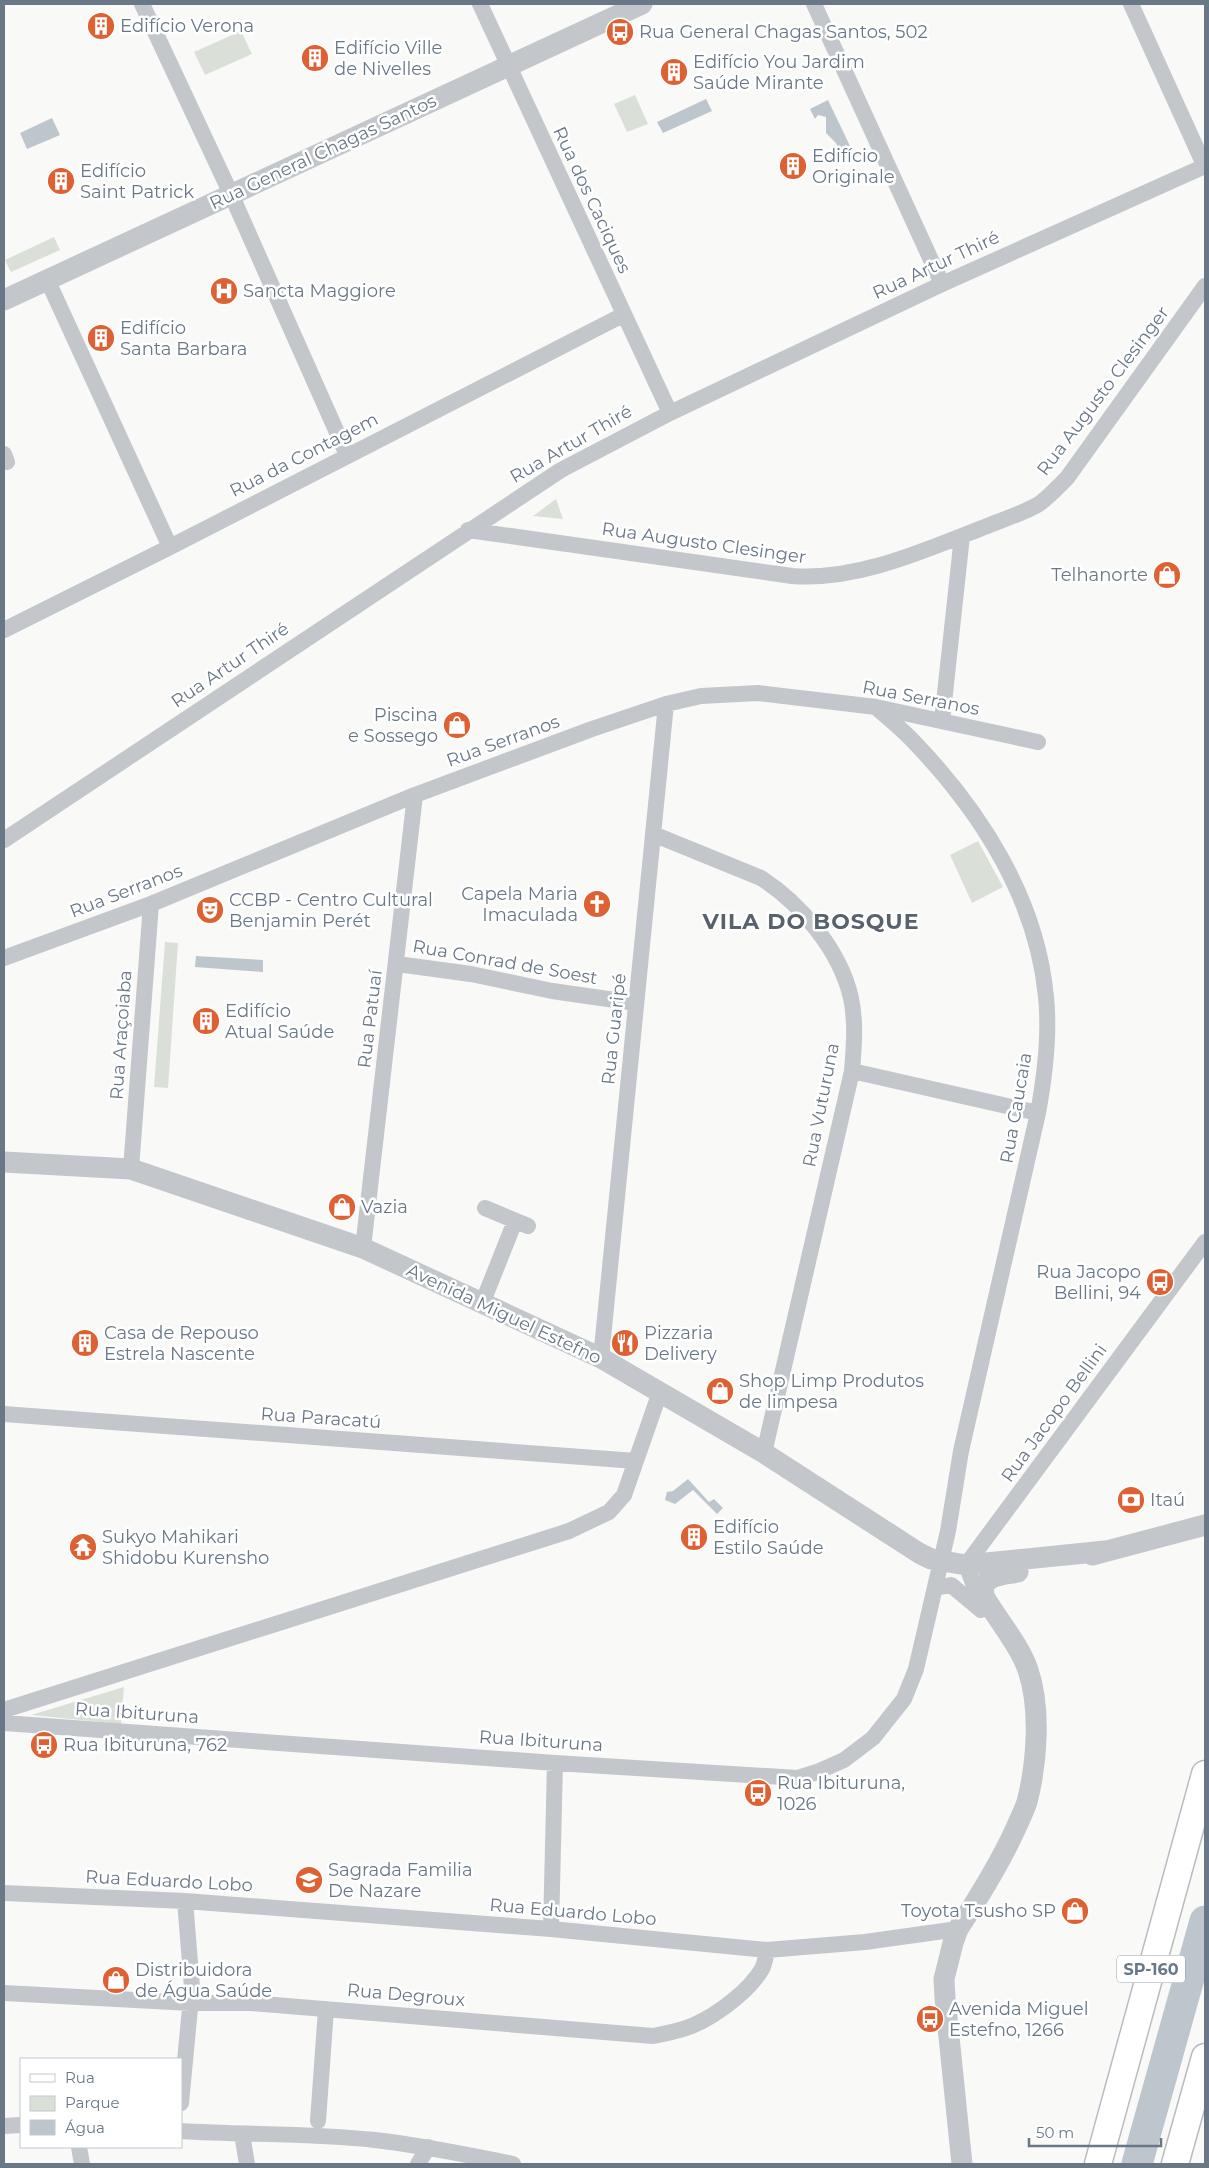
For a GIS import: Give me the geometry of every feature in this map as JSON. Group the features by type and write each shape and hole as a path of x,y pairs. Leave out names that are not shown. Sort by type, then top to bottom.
{"main road":[{"name":"SP-160","path":"1098,2164 1205,1774"},
{"path":"1174,2164 1205,2057"}],"street":[{"path":"142,4 231,194 347,455"},
{"name":"Rua dos Caciques","path":"480,4 670,413"},
{"name":"Rua General Chagas Santos","path":"4,300 642,4"},
{"path":"814,4 942,284"},
{"path":"1131,4 1205,166"},
{"name":"Rua Artur Thiré","path":"4,840 561,470 670,413 942,284 1205,166"},
{"path":"48,279 170,547"},
{"name":"Rua Augusto Clesinger","path":"468,530 814,578 838,575 873,566 962,536 1037,505 1067,478 1205,286"},
{"name":"Rua da Contagem","path":"4,630 170,547 623,314"},
{"path":"942,721 962,536"},
{"name":"Rua Serranos","path":"4,958 151,904 415,795 666,704 701,696 758,693 876,707 1038,742"},
{"name":"Rua Guaripé","path":"601,1358 666,704"},
{"name":"Rua Caucaia","path":"876,707 914,741 950,781 977,817 996,848 1031,926 1042,968 1046,998 1046,1058 1038,1114 961,1451 948,1531 941,1561"},
{"name":"Rua Patuaí","path":"363,1248 415,795"},
{"name":"Rua Vuturuna","path":"653,834 761,878 777,889 811,921 841,971 851,998 855,1026 852,1071 764,1453"},
{"name":"Rua Araçoiaba","path":"131,1169 151,904"},
{"name":"Rua Conrad de Soest","path":"397,964 471,974 552,991 636,1003"},
{"path":"852,1071 1038,1114"},
{"name":"Avenida Miguel Estefno","path":"4,1162 131,1169 363,1248 601,1358 764,1453 919,1554 941,1561 966,1565 1105,1550"},
{"path":"482,1304 522,1223 485,1208"},
{"name":"Rua Jacopo Bellini","path":"966,1565 1205,1242"},
{"path":"4,1710 569,1531 609,1512 624,1495 660,1392"},
{"name":"Rua Paracatú","path":"4,1414 636,1461"},
{"path":"962,2164 944,1979 958,1930 1006,1850 1027,1802 1036,1729 1035,1699 1027,1669 985,1598 984,1583 990,1578 1055,1564 1205,1525"},
{"name":"Rua Ibituruna","path":"4,1723 555,1763 798,1778 844,1760 873,1738 904,1699 916,1670 941,1561"},
{"path":"966,1565 985,1613"},
{"path":"935,1588 951,1586 1007,1633"},
{"path":"550,1928 555,1763"},
{"name":"Rua Eduardo Lobo","path":"4,1893 186,1901 550,1928 767,1950 865,1942 958,1930"},
{"path":"182,2093 192,1979 186,1901"},
{"name":"Rua Degroux","path":"4,1993 326,2009 653,2036 694,2026 724,2008 757,1976 763,1967 767,1950"},
{"path":"318,2121 326,2009"},
{"path":"4,2126 20,2125"},
{"path":"182,2131 317,2135 375,2140 428,2147 513,2164"},
{"path":"242,2134 247,2164"},
{"path":"418,2164 428,2147"},
{"path":"79,2148 82,2164"}],"green space":[{"path":"241,31 252,54 205,75 194,52"},
{"path":"635,95 648,124 627,132 614,104"},
{"path":"54,237 60,250 11,272 5,260"},
{"path":"556,499 563,519 533,516"},
{"path":"978,841 1003,887 972,903 950,855"},
{"path":"165,942 178,943 168,1088 154,1087"},
{"path":"124,1687 121,1724 31,1715"}],"water":[{"path":"706,99 712,111 663,133 657,122"},
{"path":"828,100 850,146 839,151 836,143 826,133 826,117 818,115 815,119 810,109"},
{"path":"52,118 60,135 27,149 20,133"},
{"path":"196,956 263,960 263,972 195,967"},
{"path":"688,1479 709,1502 714,1499 723,1508 717,1514 693,1490 675,1504 665,1500 667,1492 673,1491"}],"waterway":[{"path":"1137,2164 1205,1921"}],"place":[{"name":"Edifício Verona","path":"101,26"},
{"name":"Rua General Chagas Santos, 502","path":"620,32"},
{"name":"Edifício Ville de Nivelles","path":"315,58"},
{"name":"Edifício You Jardim Saúde Mirante","path":"674,72"},
{"name":"Edifício Originale","path":"793,166"},
{"name":"Edifício Saint Patrick","path":"61,181"},
{"name":"Sancta Maggiore","path":"224,291"},
{"name":"Edifício Santa Barbara","path":"101,338"},
{"name":"Telhanorte","path":"1167,575"},
{"name":"Piscina e Sossego","path":"457,725"},
{"name":"Capela Maria Imaculada","path":"597,904"},
{"name":"CCBP - Centro Cultural Benjamin Perét","path":"210,910"},
{"name":"Edifício Atual Saúde","path":"206,1021"},
{"name":"Vazia","path":"342,1207"},
{"name":"Rua Jacopo Bellini, 94","path":"1160,1282"},
{"name":"Casa de Repouso Estrela Nascente","path":"85,1343"},
{"name":"Pizzaria Delivery","path":"625,1343"},
{"name":"Shop Limp Produtos de limpesa","path":"720,1391"},
{"name":"Itaú","path":"1131,1500"},
{"name":"Edifício Estilo Saúde","path":"694,1537"},
{"name":"Sukyo Mahikari Shidobu Kurensho","path":"83,1547"},
{"name":"Rua Ibituruna, 762","path":"44,1745"},
{"name":"Rua Ibituruna, 1026","path":"758,1793"},
{"name":"Sagrada Familia De Nazare","path":"309,1880"},
{"name":"Toyota Tsusho SP","path":"1075,1911"},
{"name":"Distribuidora de Água Saúde","path":"116,1980"},
{"name":"Avenida Miguel Estefno, 1266","path":"930,2019"}],"district":[{"name":"VILA DO BOSQUE","path":"811,921"}]}
